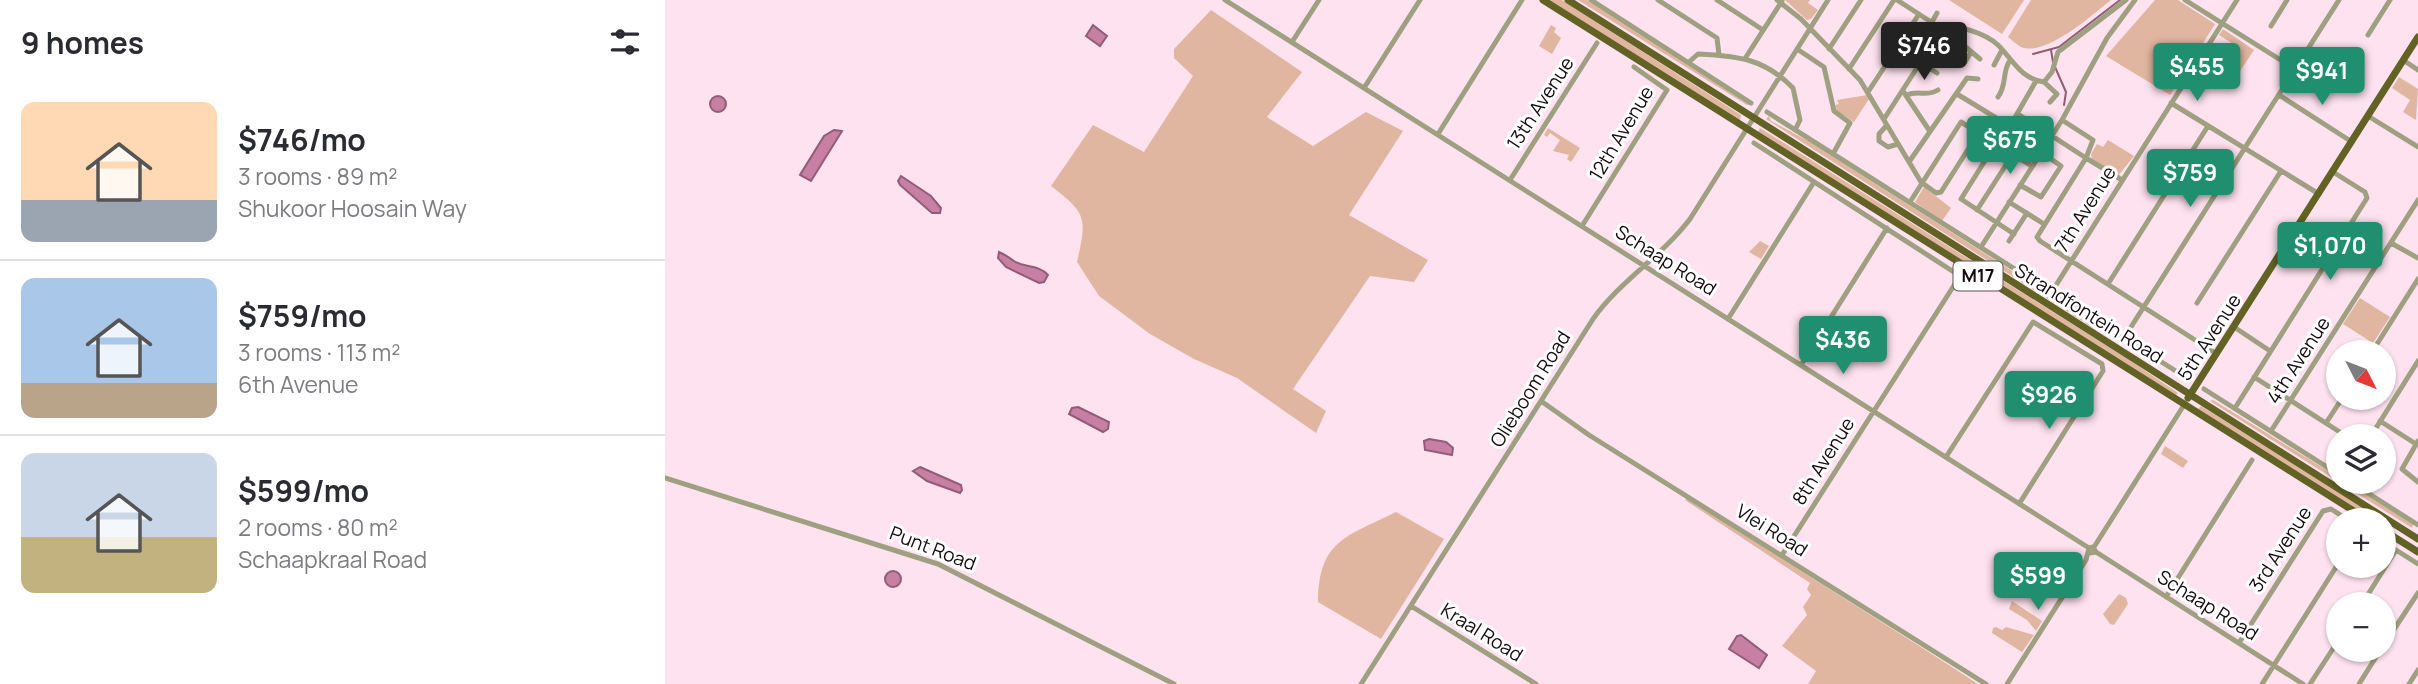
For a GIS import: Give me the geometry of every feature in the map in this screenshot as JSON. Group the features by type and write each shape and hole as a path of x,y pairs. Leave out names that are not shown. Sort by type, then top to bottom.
{"main road":[{"name":"Strandfontein Road","path":"1543,0 2349,508"},
{"name":"Strandfontein Road","path":"1568,0 2417,538"},
{"name":"5th Avenue","path":"2184,405 2418,37"},
{"path":"2320,477 2326,478"},
{"path":"2417,524 2414,530 2417,538"},
{"path":"2396,538 2418,552"}],"street":[{"name":"Schaap Road","path":"1225,0 2303,684"},
{"path":"1292,42 1319,0"},
{"path":"1364,88 1420,0"},
{"path":"1438,134 1523,0"},
{"path":"1591,0 1751,103"},
{"path":"1604,8 1610,0"},
{"path":"1658,0 1718,38 1719,55"},
{"path":"1717,0 1763,30"},
{"name":"Olieboom Road","path":"1361,684 1602,306 1666,246 1690,219 1828,0"},
{"path":"1829,49 1861,0"},
{"path":"1849,69 1896,0 1943,29 1974,32 1996,44 2009,62 2036,81 2044,82 2057,94 2050,102"},
{"path":"2044,82 2052,72 2058,52 2126,0"},
{"path":"1981,247 2043,150 2107,38 2135,0"},
{"path":"2185,0 2295,69"},
{"name":"7th Avenue","path":"2051,293 2237,0"},
{"path":"2271,26 2287,0"},
{"path":"2124,338 2339,0"},
{"path":"2368,35 2390,0"},
{"path":"1746,57 1780,1 1810,28 1868,92 1922,184 1936,193 1941,192 1979,132"},
{"path":"1932,22 1937,13"},
{"path":"1868,92 1919,14"},
{"path":"1952,28 1954,38 1980,59"},
{"path":"1898,144 1888,147 1879,141 1879,134 1943,29"},
{"name":"13th Avenue","path":"1510,180 1597,43"},
{"path":"1797,49 1824,67 1834,111 1850,124 1833,154"},
{"path":"1994,65 2002,50"},
{"path":"1965,62 1971,52"},
{"path":"1689,62 1698,54 1746,57 1779,78 1794,92 1800,120 1795,130"},
{"path":"1824,67 1836,55"},
{"path":"2403,60 2418,70"},
{"path":"1921,62 1937,73"},
{"path":"1998,97 2007,85 2006,67 2009,62"},
{"name":"12th Avenue","path":"1582,226 1667,90 1634,67"},
{"path":"1909,162 1967,77 1978,79"},
{"path":"2010,126 2036,81"},
{"path":"1905,93 1930,94 1938,90"},
{"path":"1905,93 1929,130"},
{"path":"1957,94 2010,126 2060,166 2041,197 2020,185"},
{"path":"2279,95 2351,142"},
{"path":"2171,103 2319,194"},
{"name":"Strandfontein Road","path":"1767,112 2190,380"},
{"path":"2018,114 2122,180"},
{"path":"2368,116 2418,147"},
{"path":"2061,120 2093,140 2086,158 2037,237 2040,242 2217,354"},
{"path":"1910,202 1961,122 2032,166"},
{"path":"2108,284 2208,126"},
{"path":"1754,143 1887,228 1801,365"},
{"path":"1996,143 1961,199 2014,234"},
{"path":"1977,210 2013,154"},
{"path":"2197,303 2281,171"},
{"path":"2235,408 2367,198 2365,192 2333,172"},
{"path":"1728,318 1814,182"},
{"name":"4th Avenue","path":"2271,431 2418,200"},
{"path":"2009,202 2044,224"},
{"path":"2009,241 2027,214"},
{"name":"8th Avenue","path":"1782,555 1959,278 1958,274 1887,228"},
{"path":"2391,243 2418,258"},
{"path":"2380,340 2418,279"},
{"path":"1946,457 2035,322 2104,367 2019,503"},
{"path":"2234,327 2270,351"},
{"path":"2378,424 2418,361"},
{"path":"2254,377 2326,424 2335,410"},
{"path":"2204,389 2326,466"},
{"name":"Vlei Road","path":"1541,401 1589,435 1986,684"},
{"path":"2007,684 2184,405"},
{"path":"2380,421 2417,443 2402,469 2418,482"},
{"path":"2166,597 2252,460"},
{"name":"Punt Road","path":"665,478 938,564 1174,684"},
{"path":"2370,494 2417,524"},
{"name":"3rd Avenue","path":"2239,643 2326,508"},
{"path":"2370,592 2396,550 2418,564"},
{"path":"2262,684 2329,578"},
{"path":"2396,627 2418,593"},
{"name":"Kraal Road","path":"1411,606 1536,684"},
{"path":"2311,684 2326,660"},
{"path":"2359,684 2373,662"},
{"path":"2409,684 2418,670"}],"shaded area":[{"path":"1548,0 1562,0 1741,115 1740,121"},
{"path":"1578,0 1587,0 1754,105 1747,105"},
{"path":"1785,0 1810,0 1808,3 1818,10 1807,20"},
{"path":"1949,0 2024,0 2002,34"},
{"path":"2031,0 2111,0 2055,40 2043,46 2021,47 2008,37"},
{"path":"2155,0 2178,0 2215,24 2170,95 2106,56"},
{"path":"1211,10 1302,72 1267,117 1313,146 1366,112 1403,131 1349,215 1428,260 1414,282 1370,276 1293,389 1326,411 1316,433 1237,378 1194,359 1150,334 1099,296 1077,262 1083,226 1078,210 1051,186 1093,125 1144,152 1193,76 1174,58 1174,49"},
{"path":"1093,25 1107,36 1100,46 1086,36"},
{"path":"1551,25 1556,28 1554,32 1561,38 1552,54 1539,46"},
{"path":"2223,29 2254,50 2240,71 2208,50 2210,48 2230,60 2238,47 2219,35"},
{"path":"2399,77 2418,89 2416,120 2403,112 2410,100 2392,88"},
{"path":"1867,95 1869,99 1854,122 1837,111 1837,100"},
{"path":"715,96 721,96 726,104 724,110 715,112 710,107 710,101"},
{"path":"1769,116 1771,121 1810,142 2072,309 2093,328 1766,119"},
{"path":"1548,128 1580,148 1571,162 1567,159 1569,155 1553,151 1560,140 1550,133 1547,137 1544,135"},
{"path":"1760,128 2178,393 2176,395 1758,132"},
{"path":"834,130 842,131 811,181 800,175 824,136"},
{"path":"2108,140 2134,156 2118,176 2092,159 2091,154 2097,144 2103,147"},
{"path":"901,176 931,196 941,208 940,213 932,213 900,185 898,181"},
{"path":"1924,187 1951,208 1942,221 1915,202"},
{"path":"1760,241 1769,246 1761,259 1749,252"},
{"path":"999,252 1048,275 1044,282 1039,283 1006,267 998,258"},
{"path":"2360,298 2390,317 2375,340 2368,340 2343,324"},
{"path":"2213,400 2326,470 2326,474 2210,401"},
{"path":"2201,406 2326,484 2326,491 2197,410"},
{"path":"1078,407 1109,422 1108,429 1103,432 1069,414 1072,408"},
{"path":"1429,439 1446,442 1453,448 1452,455 1425,450 1424,441"},
{"path":"2165,446 2188,461 2183,468 2161,454"},
{"path":"920,467 961,485 962,490 960,493 927,481 913,471"},
{"path":"2331,494 2341,494 2364,508 2353,508"},
{"path":"2358,494 2365,494 2387,508 2380,508"},
{"path":"1687,498 1978,684 1808,684 1816,671 1782,646 1807,615 1803,607 1811,595 1807,589 1810,583 1685,500"},
{"path":"1396,512 1444,539 1381,639 1318,602 1320,581 1330,553 1339,543"},
{"path":"2396,513 2413,524 2412,528 2396,518"},
{"path":"893,571 899,573 899,585 893,587 887,585 885,579 887,573"},
{"path":"2119,594 2126,598 2128,604 2114,625 2110,624 2103,614"},
{"path":"2012,601 2042,621 2036,631 2027,620 2009,609"},
{"path":"1996,627 2034,635 2022,652 1992,633"},
{"path":"1741,635 1767,655 1759,668 1729,649 1737,636"}],"waterway":[{"path":"2033,54 2059,47 2120,0"},
{"path":"2051,50 2053,62"},
{"path":"2055,67 2066,92 2064,105"}]}
